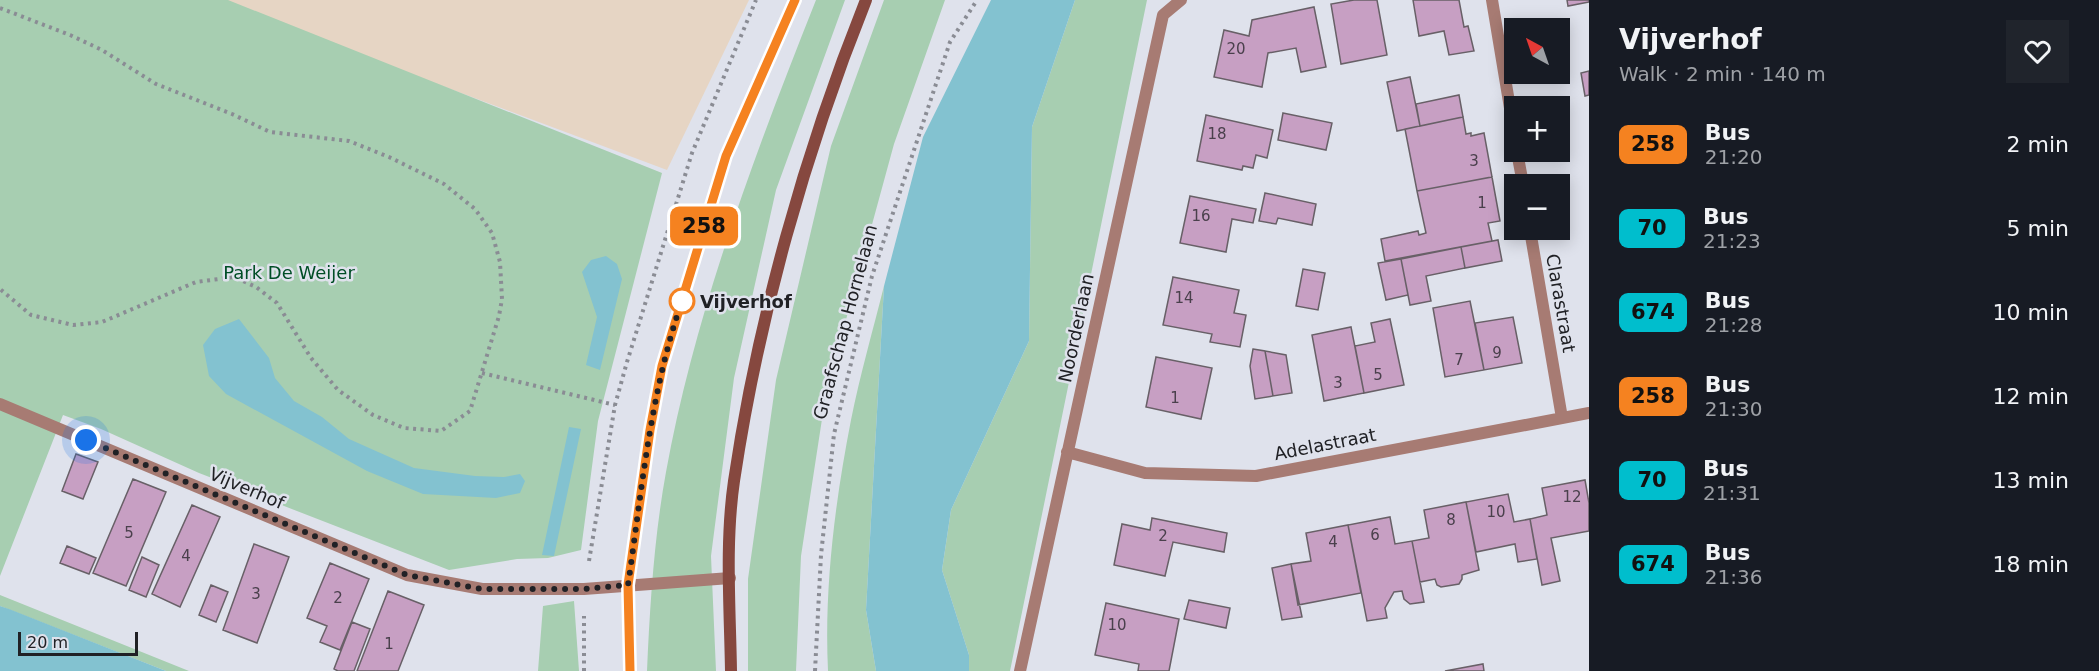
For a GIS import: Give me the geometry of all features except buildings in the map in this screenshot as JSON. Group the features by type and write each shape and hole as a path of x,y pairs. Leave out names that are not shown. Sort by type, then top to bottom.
{"street":[{"path":"630,671 628,585 650,430 662,366 726,156 795,0"},
{"path":"730,671 729,546 734,482 763,324 801,184 866,0"},
{"name":"Noorderlaan","path":"1020,671 1163,15 1181,0"},
{"path":"1492,0 1508,96"},
{"name":"Clarastraat","path":"1532,240 1562,418"},
{"name":"Vijverhof","path":"0,404 407,575 482,589 584,589 729,578"},
{"name":"Adelastraat","path":"1067,452 1145,473 1256,476 1589,414"}],"path":[{"name":"Graafschap Hornelaan","path":"814,671 820,555 834,434 872,276 950,42 977,0"},
{"path":"0,8 70,35 102,50 156,84 232,114 270,132 349,141 389,157 444,184 475,208 492,233 500,262 502,299 470,411 441,431 404,428 373,415 338,390 312,358 278,303 256,287 234,277 196,282 102,322 73,325 31,315 0,289"},
{"path":"482,373 615,405"}],"shaded area":[{"path":"212,0 749,0 667,170"}],"green space":[{"name":"Park De Weijer","path":"0,0 228,0 662,173 598,421 581,550 548,558 517,559 449,570 199,473 101,429 63,415 0,576"},
{"path":"816,0 845,0 776,190 734,378 711,556 716,671 647,671 658,522 678,412 693,352 729,233 771,115"},
{"path":"884,0 945,0 894,144 826,393 801,556 796,671 748,671 748,579 776,380 831,146"},
{"path":"1075,0 1147,0 1010,671 969,671 969,655 942,570 951,510 1029,341 1032,127"},
{"path":"884,286 866,610 876,671 828,671 829,577 840,482 862,369"},
{"path":"0,595 189,671 166,671 0,606"},
{"path":"574,601 579,671 538,671 543,606"}],"water":[{"path":"991,0 1075,0 1032,127 1029,341 951,510 942,570 969,655 969,671 876,671 866,610 884,286 923,137"},
{"path":"606,256 617,264 622,279 600,370 586,365 597,317 582,272 591,260"},
{"path":"239,319 269,358 275,378 294,401 322,417 349,439 414,468 475,476 504,477 520,474 525,481 520,493 496,498 423,494 367,471 226,394 209,376 203,345 215,329"},
{"path":"569,427 581,429 554,556 542,555"},
{"path":"0,606 9,609 166,671 0,671"}],"bus line":[{"name":"258","path":"630,671 628,585 650,430 662,366 726,156 795,0"}],"place":[{"name":"Vijverhof","path":"682,301"}],"route":[{"path":"86,440 407,575 482,589 584,589 628,585 650,430 662,366 682,301"}]}
